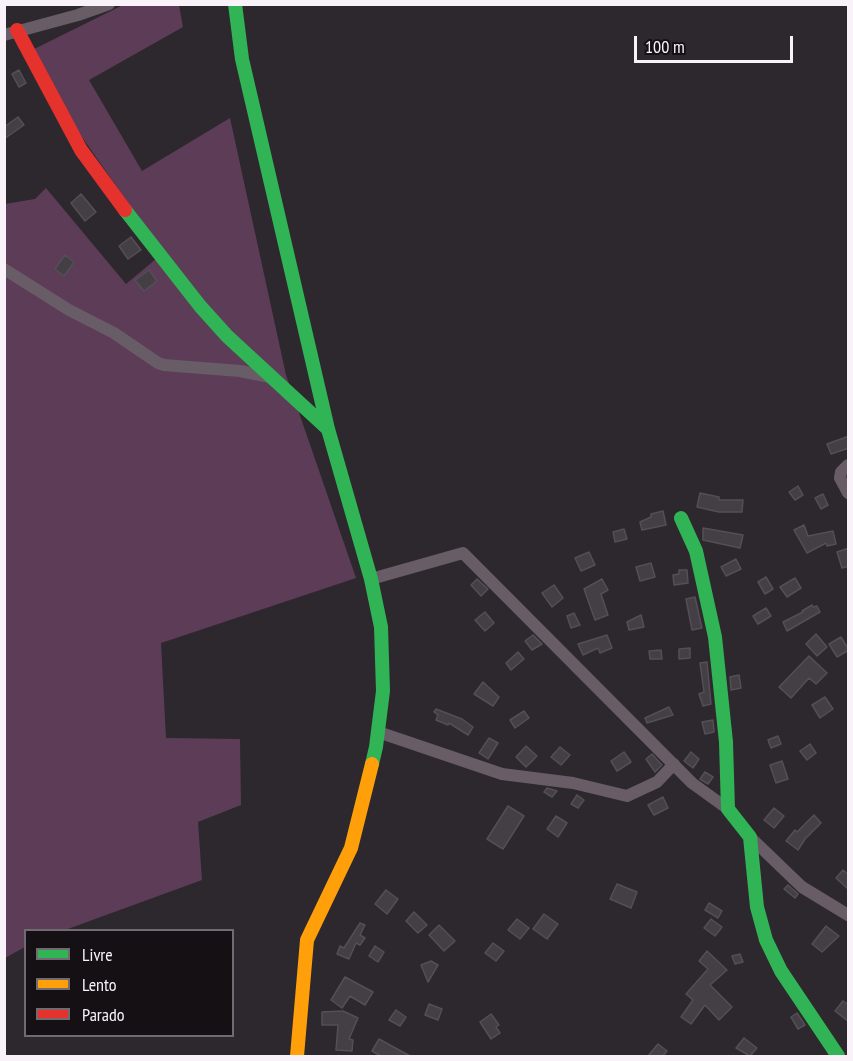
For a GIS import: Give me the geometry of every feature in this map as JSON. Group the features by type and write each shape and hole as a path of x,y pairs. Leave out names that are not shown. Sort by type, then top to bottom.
{"street":[{"path":"110,4 11,33 81,150 200,306 227,336 328,429"},
{"path":"235,4 242,59 328,429 371,579 381,627 383,658 383,692 376,747 351,848 307,940 297,1056"},
{"path":"4,269 69,310 114,333 158,363 240,371 270,377"},
{"path":"849,465 841,472 840,478 849,493"},
{"path":"681,518 696,551 715,638 726,742 728,809"},
{"path":"371,579 463,553 692,783 728,809 750,837 802,887 849,915"},
{"path":"378,732 502,774 573,783 627,796 657,782 674,764"},
{"path":"750,837 757,907 766,940 781,971 838,1056"}],"shaded area":[{"path":"123,5 179,5 183,27 89,80 142,171 230,118 286,375 356,578 161,643 166,738 240,739 241,805 198,822 202,880 68,929 24,929 24,948 5,958 5,204 35,199 46,188 126,284 163,253 24,54"}],"building":[{"path":"19,70 26,83 19,87 12,74"},
{"path":"18,117 24,125 4,139 4,127"},
{"path":"81,194 96,212 85,221 71,203"},
{"path":"131,237 141,250 128,259 119,246"},
{"path":"65,255 74,262 64,276 55,269"},
{"path":"149,270 157,281 144,291 135,280"},
{"path":"849,436 849,448 831,454 827,444"},
{"path":"798,486 803,495 795,500 789,492"},
{"path":"700,493 719,497 719,500 743,500 742,512 719,512 697,507"},
{"path":"823,494 828,505 821,509 815,498"},
{"path":"663,511 666,525 642,530 640,522 651,517 651,514"},
{"path":"804,525 808,536 833,531 836,544 827,546 826,543 807,553 794,530"},
{"path":"703,528 743,535 740,548 703,540"},
{"path":"624,529 627,539 615,542 613,532"},
{"path":"849,548 849,566 842,568 837,552"},
{"path":"589,552 595,565 581,571 575,558"},
{"path":"736,559 741,569 726,576 721,567"},
{"path":"651,563 655,577 640,581 636,567"},
{"path":"679,570 687,570 688,583 674,585 673,575 679,574"},
{"path":"766,577 773,589 765,594 758,582"},
{"path":"795,578 801,588 787,597 780,587"},
{"path":"477,579 488,589 481,596 471,585"},
{"path":"602,579 608,590 601,594 608,615 595,620 584,589"},
{"path":"554,585 563,598 552,607 542,593"},
{"path":"695,597 702,628 692,630 686,599"},
{"path":"812,605 817,606 820,612 787,631 783,622"},
{"path":"766,608 771,616 758,624 753,616"},
{"path":"485,612 494,623 485,631 475,620"},
{"path":"574,613 580,625 571,628 567,616"},
{"path":"641,615 644,627 629,630 627,622"},
{"path":"816,634 827,647 817,656 806,644"},
{"path":"533,635 542,644 532,650 525,641"},
{"path":"607,635 612,648 600,653 598,648 583,655 578,644"},
{"path":"841,637 849,650 837,657 829,644"},
{"path":"690,648 690,658 679,659 679,649"},
{"path":"661,650 662,659 650,659 649,651"},
{"path":"518,652 524,659 511,670 506,663"},
{"path":"809,656 827,673 816,684 809,678 791,698 779,687"},
{"path":"707,662 711,704 703,706 699,694 704,692 700,663"},
{"path":"739,675 741,688 731,690 730,677"},
{"path":"483,682 499,697 493,706 474,694"},
{"path":"825,697 833,709 820,718 812,705"},
{"path":"669,707 673,715 647,723 645,718"},
{"path":"436,709 462,719 473,727 468,735 449,723 448,725 436,720 438,715 434,712"},
{"path":"524,711 529,718 515,728 510,720"},
{"path":"713,720 714,732 705,734 702,722"},
{"path":"778,736 781,744 771,748 768,740"},
{"path":"489,738 498,743 488,759 479,753"},
{"path":"810,744 816,753 807,760 800,751"},
{"path":"526,746 537,756 526,767 516,757"},
{"path":"560,747 570,755 561,765 551,757"},
{"path":"624,752 631,762 617,771 611,761"},
{"path":"691,752 699,759 693,768 684,761"},
{"path":"652,754 662,765 655,772 646,759"},
{"path":"782,761 788,779 776,783 770,765"},
{"path":"705,772 713,777 708,784 700,779"},
{"path":"547,788 557,791 552,797 544,792"},
{"path":"577,795 584,800 578,808 571,804"},
{"path":"663,797 668,808 654,815 648,805"},
{"path":"508,806 524,816 503,849 487,839"},
{"path":"774,808 784,816 774,828 764,820"},
{"path":"814,815 821,823 805,839 798,850 786,841 795,830 797,832"},
{"path":"556,816 567,823 558,837 547,829"},
{"path":"843,870 849,875 849,890 836,878"},
{"path":"617,884 637,892 631,908 610,899"},
{"path":"788,885 798,894 795,898 784,889"},
{"path":"386,890 398,899 387,914 375,904"},
{"path":"709,903 722,911 718,918 705,910"},
{"path":"414,912 427,925 418,933 406,921"},
{"path":"544,914 558,924 547,939 533,929"},
{"path":"517,919 529,928 520,939 508,930"},
{"path":"711,919 722,927 715,936 704,928"},
{"path":"360,923 365,925 360,935 365,938 360,945 356,943 349,959 337,954 340,946 344,948"},
{"path":"439,925 455,941 444,951 429,935"},
{"path":"826,926 839,936 822,952 812,944"},
{"path":"493,943 504,951 496,961 485,953"},
{"path":"375,946 384,952 378,962 369,956"},
{"path":"707,951 727,970 710,985 732,1007 719,1020 705,1005 691,1024 681,1017 693,1000 686,994 708,969 699,961"},
{"path":"740,954 743,962 735,964 732,956"},
{"path":"431,961 438,965 428,982 421,965"},
{"path":"345,977 373,992 365,1005 350,996 342,1008 331,1000"},
{"path":"843,1001 849,1005 849,1022 835,1011"},
{"path":"429,1004 442,1009 438,1020 425,1015"},
{"path":"396,1010 406,1017 400,1026 389,1020"},
{"path":"343,1011 358,1018 349,1039 353,1040 352,1051 336,1050 338,1025 322,1025 322,1012"},
{"path":"797,1013 805,1025 798,1029 791,1017"},
{"path":"491,1014 499,1025 496,1027 500,1033 491,1039 480,1022"},
{"path":"744,1038 757,1048 750,1056 736,1048"},
{"path":"379,1039 410,1056 381,1056 372,1051"},
{"path":"658,1044 667,1051 663,1056 648,1056"}],"traffic: fast":[{"path":"235,4 242,59 328,429 371,579 381,627 383,691 372,764"},
{"path":"125,210 200,306 227,336 328,429"},
{"path":"681,518 696,551 715,637 726,742 728,809 750,837 757,907 766,940 781,971 838,1056"}],"traffic: slow":[{"path":"297,1056 307,940 351,848 372,764"}],"traffic: jam":[{"path":"17,30 81,150 125,210"}]}
